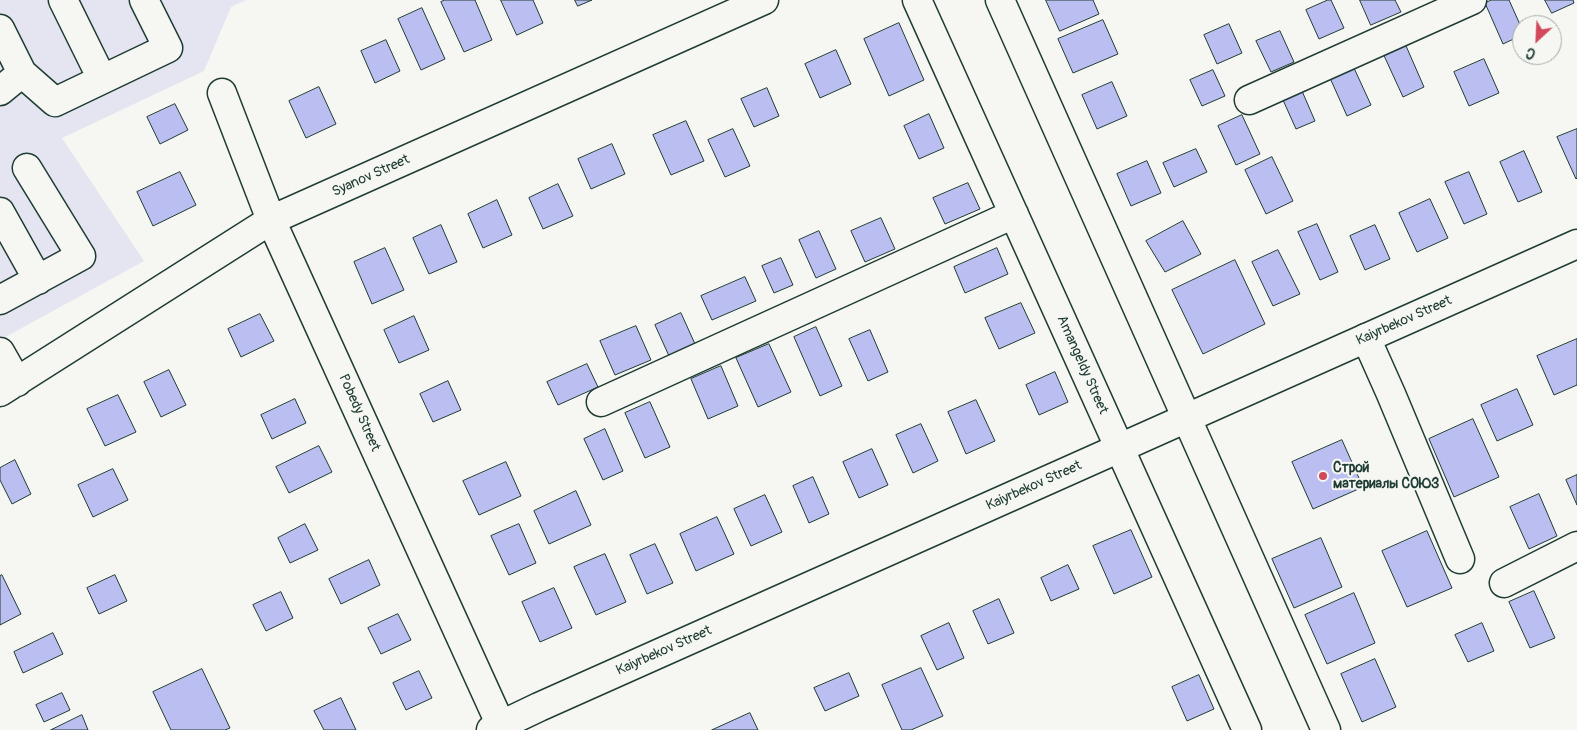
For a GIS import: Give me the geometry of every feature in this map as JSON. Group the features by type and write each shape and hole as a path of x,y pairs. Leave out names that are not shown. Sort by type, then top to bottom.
{"street":[{"path":"63,0 102,79"},
{"path":"0,29 22,73 55,102 168,48 144,0"},
{"name":"Syanov Street","path":"8,387 271,220 764,0"},
{"name":"Amangeldy Street","path":"917,0 1247,730"},
{"path":"1000,0 1326,730"},
{"path":"1249,100 1472,0"},
{"path":"0,91 22,73"},
{"name":"Pobedy Street","path":"222,93 271,220 498,728"},
{"path":"0,300 81,256 27,168"},
{"path":"0,212 38,280"},
{"path":"601,402 1014,214"},
{"name":"Kaiyrbekov Street","path":"498,728 1577,244"},
{"path":"1366,338 1392,394 1460,560"},
{"path":"0,352 8,387"},
{"path":"1504,583 1577,546"}],"shaded area":[{"path":"0,0 246,0 231,7 204,71 62,138 144,261 0,340"}],"building":[{"path":"445,0 475,0 492,40 464,52 441,2"},
{"path":"501,0 533,0 543,23 517,35"},
{"path":"575,0 592,0 578,6"},
{"path":"1046,0 1093,0 1099,14 1060,31"},
{"path":"1331,0 1344,28 1319,39 1306,10"},
{"path":"1360,0 1395,0 1401,12 1371,25"},
{"path":"1492,0 1509,0 1516,15 1512,15 1512,40 1503,44 1485,3"},
{"path":"1545,0 1573,0 1574,3 1552,13"},
{"path":"422,8 445,59 421,70 398,19"},
{"path":"1103,20 1118,54 1073,73 1058,39"},
{"path":"899,23 924,80 889,96 864,39"},
{"path":"1229,24 1242,53 1217,64 1204,35"},
{"path":"1280,31 1294,62 1271,72 1256,41"},
{"path":"1403,39 1424,87 1403,97 1381,49"},
{"path":"386,40 400,71 375,83 361,51"},
{"path":"836,50 851,84 820,98 805,64"},
{"path":"1484,59 1499,93 1469,106 1454,72"},
{"path":"1354,68 1371,105 1347,116 1330,78"},
{"path":"1213,70 1225,96 1202,106 1190,80"},
{"path":"1112,82 1127,116 1097,129 1082,95"},
{"path":"319,87 336,124 306,138 289,101"},
{"path":"767,88 779,116 754,127 741,99"},
{"path":"1302,91 1315,121 1296,129 1283,100"},
{"path":"175,104 188,130 160,144 147,117"},
{"path":"929,114 944,148 919,159 904,126"},
{"path":"1242,115 1260,154 1236,165 1218,126"},
{"path":"686,121 704,161 671,175 653,135"},
{"path":"733,129 750,166 725,177 708,140"},
{"path":"1577,129 1577,178 1576,179 1557,137"},
{"path":"612,144 625,174 591,189 578,159"},
{"path":"1196,149 1207,172 1174,187 1163,163"},
{"path":"1524,151 1542,192 1518,202 1500,162"},
{"path":"1272,157 1293,201 1266,214 1245,170"},
{"path":"1147,161 1161,193 1131,206 1117,174"},
{"path":"180,172 196,205 153,226 137,192"},
{"path":"1469,172 1487,214 1464,224 1445,182"},
{"path":"968,183 980,209 945,224 933,198"},
{"path":"558,184 573,216 543,229 529,198"},
{"path":"1430,199 1448,238 1417,252 1399,213"},
{"path":"497,200 512,235 483,248 468,214"},
{"path":"881,218 895,249 865,262 851,231"},
{"path":"1183,221 1201,254 1165,272 1146,241"},
{"path":"1317,224 1338,272 1320,280 1298,232"},
{"path":"441,225 457,262 429,274 413,238"},
{"path":"1375,225 1390,259 1365,270 1350,236"},
{"path":"819,231 836,269 816,278 799,240"},
{"path":"385,248 404,290 372,304 354,262"},
{"path":"997,248 1008,274 965,293 954,267"},
{"path":"1278,250 1300,294 1273,306 1252,262"},
{"path":"781,258 793,285 774,293 762,266"},
{"path":"1235,260 1265,324 1203,354 1172,290"},
{"path":"745,277 756,301 712,320 701,296"},
{"path":"1021,303 1035,333 999,349 985,318"},
{"path":"681,313 695,344 669,356 655,325"},
{"path":"260,314 274,341 241,357 228,329"},
{"path":"414,316 429,350 399,363 384,330"},
{"path":"636,326 651,360 615,375 600,341"},
{"path":"816,327 842,386 820,396 794,337"},
{"path":"870,330 888,372 868,381 849,339"},
{"path":"1577,339 1577,385 1554,395 1537,356"},
{"path":"769,344 791,392 758,407 736,358"},
{"path":"587,364 598,387 558,405 547,382"},
{"path":"721,366 738,406 708,419 691,379"},
{"path":"169,370 186,405 161,417 144,382"},
{"path":"1055,372 1068,402 1039,415 1026,385"},
{"path":"448,381 461,410 433,422 420,394"},
{"path":"1517,389 1533,425 1497,441 1481,405"},
{"path":"118,395 136,432 105,446 87,409"},
{"path":"295,399 306,423 272,439 261,415"},
{"path":"976,400 995,441 966,454 948,412"},
{"path":"650,402 670,447 645,458 625,413"},
{"path":"1473,419 1499,477 1454,497 1429,439"},
{"path":"921,424 938,461 913,473 896,435"},
{"path":"605,429 623,471 603,480 584,439"},
{"path":"1342,440 1363,487 1313,509 1292,462"},
{"path":"319,446 332,472 289,493 276,467"},
{"path":"872,449 888,485 859,498 843,462"},
{"path":"15,460 31,494 12,504 0,480 0,468"},
{"path":"506,462 521,496 479,515 463,481"},
{"path":"113,469 128,500 93,517 78,485"},
{"path":"1577,475 1577,505 1566,480"},
{"path":"813,477 829,514 809,523 793,486"},
{"path":"576,491 591,525 549,544 534,511"},
{"path":"1539,494 1557,536 1529,549 1510,507"},
{"path":"765,495 782,532 751,546 734,509"},
{"path":"717,517 734,554 696,571 680,534"},
{"path":"305,524 318,550 290,563 278,538"},
{"path":"519,524 536,563 509,575 491,536"},
{"path":"1131,530 1152,577 1114,594 1093,546"},
{"path":"1427,531 1452,588 1407,607 1382,551"},
{"path":"1321,538 1342,587 1294,608 1272,559"},
{"path":"655,544 673,583 647,594 630,555"},
{"path":"605,554 626,602 596,615 574,567"},
{"path":"369,560 380,585 341,604 329,579"},
{"path":"1068,565 1079,589 1051,601 1041,578"},
{"path":"2,575 21,614 0,625 0,576"},
{"path":"115,575 127,601 99,614 87,588"},
{"path":"554,588 572,628 540,642 522,602"},
{"path":"1534,591 1555,638 1530,648 1509,602"},
{"path":"281,592 293,618 266,631 253,605"},
{"path":"1354,593 1375,643 1327,664 1305,615"},
{"path":"999,599 1014,633 988,644 973,611"},
{"path":"398,614 411,640 381,654 368,628"},
{"path":"949,623 964,658 937,670 921,636"},
{"path":"1482,623 1494,651 1468,662 1455,635"},
{"path":"53,633 63,654 23,673 14,652"},
{"path":"1375,659 1396,707 1362,722 1341,674"},
{"path":"921,668 943,716 911,730 902,730 882,685"},
{"path":"202,669 230,728 225,730 171,730 153,692"},
{"path":"419,671 432,698 406,710 393,683"},
{"path":"849,673 859,696 825,711 814,688"},
{"path":"1199,675 1214,709 1187,721 1172,687"},
{"path":"62,693 70,710 44,722 36,705"},
{"path":"341,698 356,730 324,730 314,711"},
{"path":"750,713 758,730 712,730"},
{"path":"82,715 88,730 51,730"}],"place":[{"name":"Строй материалы СОЮЗ","path":"1323,476"}]}
